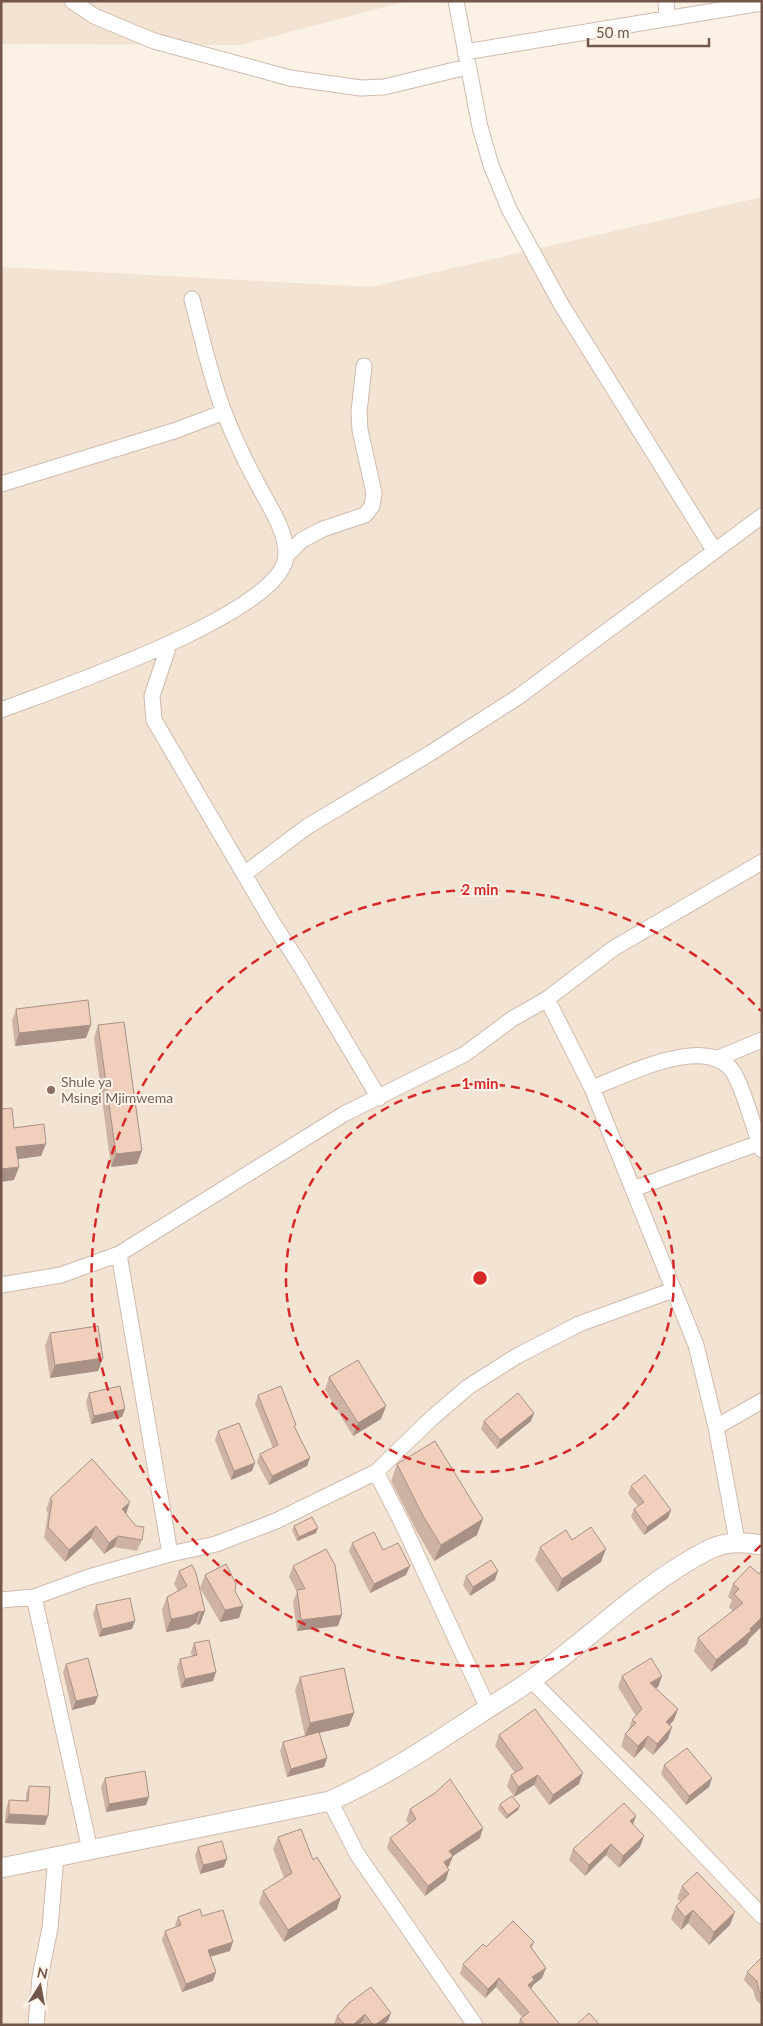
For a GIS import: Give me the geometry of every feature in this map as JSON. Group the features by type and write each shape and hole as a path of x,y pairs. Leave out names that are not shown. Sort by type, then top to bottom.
{"street":[{"path":"72,1 94,16 154,41 290,78 361,88 384,87 467,67"},
{"path":"456,1 467,67 491,164 509,209 561,304 714,550"},
{"path":"666,1 667,18"},
{"path":"465,52 762,4"},
{"path":"192,299 224,412 276,521 287,556"},
{"path":"1,710 114,669 169,645 229,612 277,578 287,556 302,540 323,529 365,515 372,506 374,493 360,430 359,412 364,366"},
{"path":"1,484 177,430 224,412"},
{"path":"244,874 308,826 429,754 518,697 762,516"},
{"path":"169,645 152,696 154,720 379,1098"},
{"path":"1,1285 61,1275 120,1254 344,1114 465,1054 512,1019 547,999 614,948 762,862"},
{"path":"547,999 592,1088 696,1345 716,1427 737,1541"},
{"path":"592,1088 680,1057 700,1055 718,1058 762,1040"},
{"path":"633,1189 760,1146 736,1075 718,1058"},
{"path":"120,1254 170,1554"},
{"path":"1,1600 34,1597 89,1577 170,1554 216,1544 276,1521 376,1472 433,1417 468,1387 517,1356 578,1324 673,1290"},
{"path":"716,1427 762,1401"},
{"path":"376,1472 403,1525 488,1708"},
{"path":"1,1868 330,1802 398,1768 531,1680 600,1624 659,1581 711,1549 737,1541 762,1545"},
{"path":"34,1597 90,1850"},
{"path":"531,1680 661,1810 762,1916"},
{"path":"330,1802 357,1854 474,2025"},
{"path":"36,2025 40,1977 50,1928 56,1856"}],"shaded area":[{"path":"1,1 407,1 241,45 1,44"},
{"path":"762,197 762,2025 1,2025 1,267 371,287"}],"building":[{"path":"88,1000 91,1025 19,1033 16,1009"},
{"path":"124,1022 142,1151 116,1154 98,1025"},
{"path":"12,1108 14,1128 44,1124 46,1144 16,1147 19,1167 1,1169 1,1109"},
{"path":"98,1326 103,1358 55,1365 50,1333"},
{"path":"358,1360 386,1406 358,1423 329,1377"},
{"path":"120,1386 125,1409 94,1416 89,1393"},
{"path":"281,1386 296,1425 294,1426 310,1458 272,1476 260,1454 278,1445 258,1395"},
{"path":"518,1393 534,1413 500,1440 484,1421"},
{"path":"239,1423 255,1463 234,1471 218,1431"},
{"path":"435,1441 483,1519 441,1545 423,1516 397,1464"},
{"path":"92,1459 130,1502 122,1509 136,1526 144,1527 142,1540 118,1536 109,1543 96,1526 69,1550 48,1527 52,1501 50,1498"},
{"path":"645,1475 671,1510 647,1527 634,1509 644,1502 631,1486"},
{"path":"312,1517 318,1528 299,1537 294,1526"},
{"path":"591,1527 606,1549 562,1579 540,1547 566,1530 572,1540"},
{"path":"374,1532 383,1550 398,1543 410,1566 374,1584 352,1543"},
{"path":"326,1549 335,1565 342,1615 301,1620 297,1590 305,1589 293,1566"},
{"path":"491,1560 498,1571 473,1587 466,1576"},
{"path":"226,1564 236,1584 235,1591 243,1606 225,1610 205,1575"},
{"path":"192,1565 196,1573 205,1611 171,1619 167,1597 187,1586 179,1571"},
{"path":"750,1566 759,1574 762,1570 762,1617 750,1629 751,1631 716,1660 698,1638 743,1603 734,1594 739,1589 733,1584"},
{"path":"130,1598 135,1621 102,1629 96,1605"},
{"path":"209,1640 216,1672 185,1679 180,1659 197,1655 194,1643"},
{"path":"88,1658 98,1696 76,1701 66,1664"},
{"path":"651,1658 662,1676 650,1683 678,1709 666,1722 672,1727 657,1744 648,1736 638,1746 625,1734 636,1723 632,1720 642,1709 622,1676"},
{"path":"344,1668 354,1713 310,1723 300,1677"},
{"path":"535,1709 583,1773 553,1795 538,1775 518,1787 511,1775 523,1768 499,1735"},
{"path":"319,1732 327,1758 291,1769 283,1742"},
{"path":"687,1748 712,1778 689,1796 664,1765"},
{"path":"145,1771 149,1797 109,1804 105,1778"},
{"path":"450,1779 483,1828 449,1851 453,1856 444,1862 449,1870 428,1886 390,1838 416,1819 410,1809 435,1793"},
{"path":"29,1786 50,1787 48,1816 9,1814 9,1800 28,1801"},
{"path":"512,1796 520,1806 508,1815 500,1804"},
{"path":"624,1803 636,1816 630,1821 644,1836 623,1856 611,1844 589,1865 573,1849"},
{"path":"301,1829 313,1860 317,1857 341,1897 288,1930 263,1891 292,1873 278,1837"},
{"path":"222,1841 227,1859 203,1865 198,1847"},
{"path":"697,1872 735,1912 714,1932 693,1910 685,1917 676,1906 689,1894 682,1886"},
{"path":"200,1909 202,1916 223,1910 233,1942 208,1950 216,1972 186,1984 165,1931 181,1925 178,1917"},
{"path":"513,1921 534,1942 530,1946 546,1968 532,1977 534,1980 528,1985 560,2025 525,2025 520,2019 529,2012 499,1978 488,1989 463,1964 483,1944 486,1947"},
{"path":"762,1957 762,1994 759,1991 757,1981 747,1972"},
{"path":"371,1987 391,2013 375,2025 365,2014 353,2025 345,2025 337,2016 349,2003"},
{"path":"589,2013 600,2025 576,2025"}],"place":[{"name":"Shule ya Msingi Mjimwema","path":"51,1090"}]}
